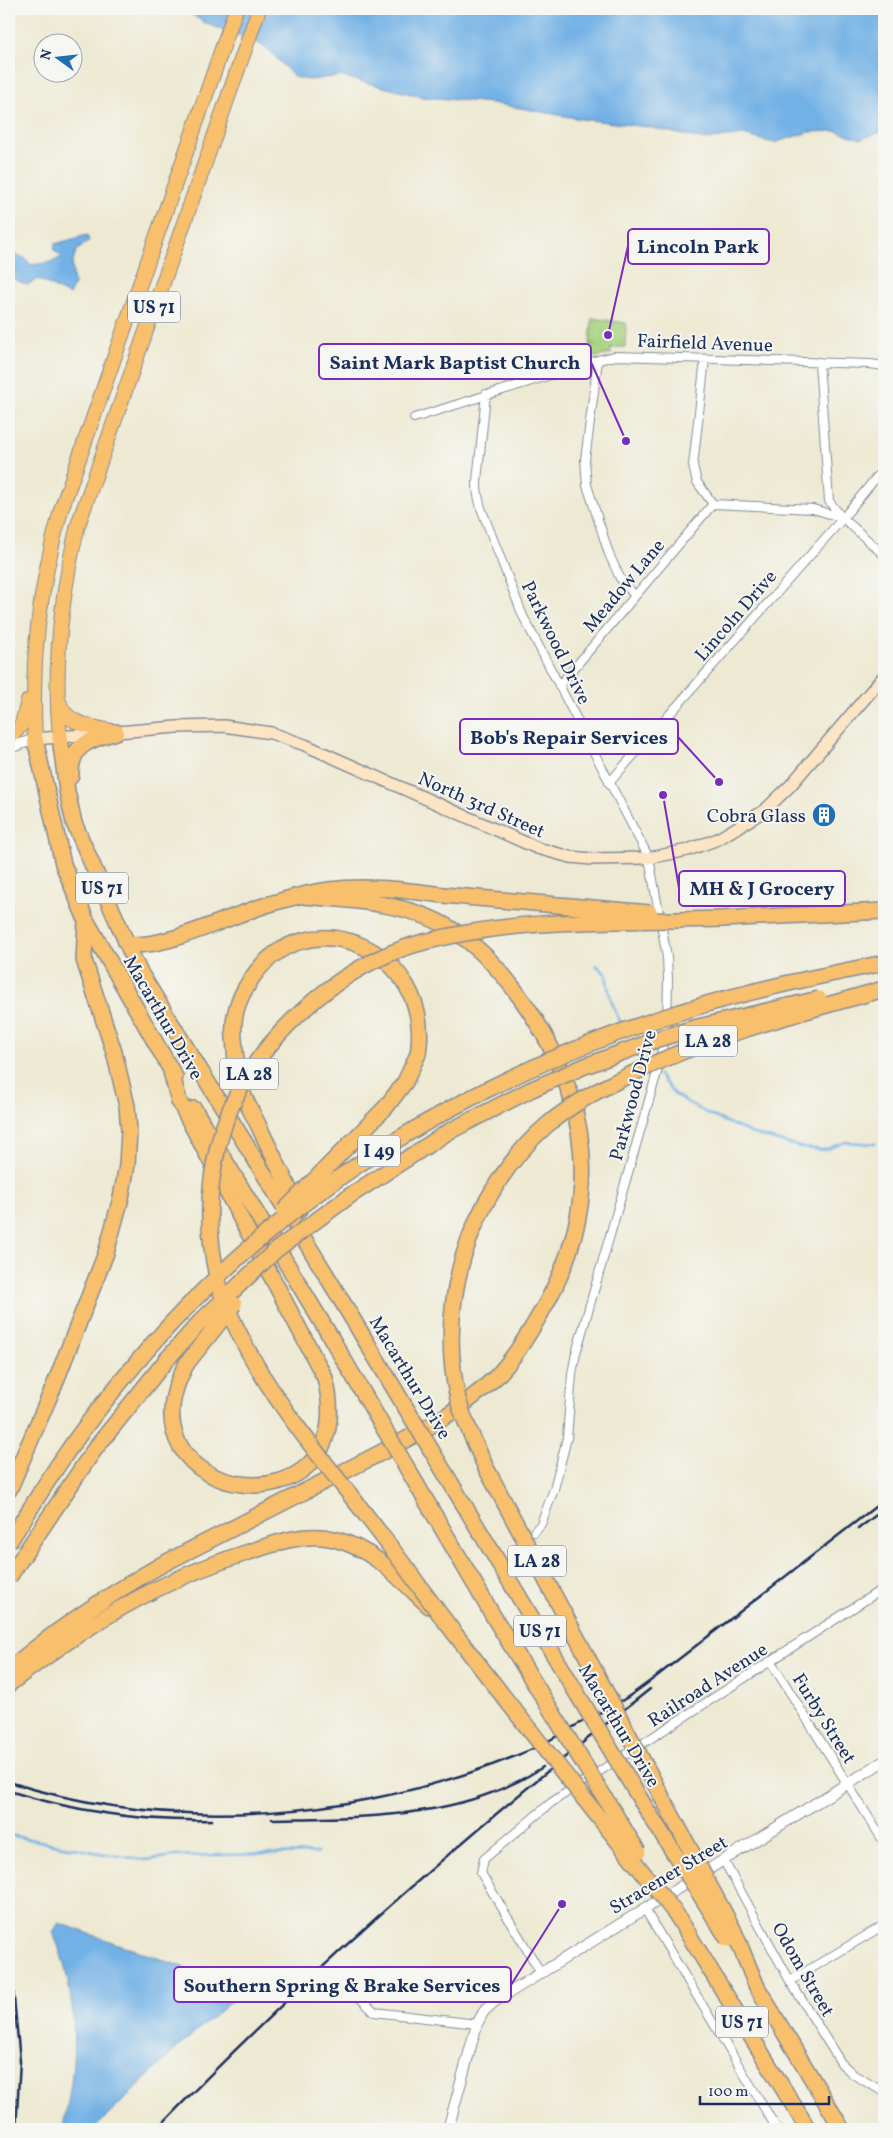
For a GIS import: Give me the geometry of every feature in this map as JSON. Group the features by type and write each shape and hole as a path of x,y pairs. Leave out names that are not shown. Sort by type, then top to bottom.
{"highway":[{"name":"Macarthur Drive","path":"236,9 63,503 46,569 37,621 33,676 35,739 64,864 86,920 170,1068 330,1336 500,1627 808,2129"},
{"name":"Macarthur Drive","path":"259,9 90,488 73,544 61,608 57,695 67,791 74,823 140,971 325,1272 642,1802 757,1987 842,2129"},
{"path":"9,739 22,724 26,715 37,621"},
{"path":"57,695 63,713 69,718 116,732"},
{"path":"74,823 70,768 72,758 84,744 116,732"},
{"path":"126,943 138,946 162,942 251,910 303,896 328,890 369,887 722,919 884,911"},
{"path":"9,1670 44,1640 87,1609 161,1564 373,1456 439,1420 477,1394 498,1374 531,1330 562,1272 572,1244 583,1189 583,1150 571,1097 558,1062 541,1028 523,1000 477,948 450,928 430,919 376,903 303,896"},
{"name":"LA 28","path":"676,1914 448,1625 384,1538 285,1412 254,1363 234,1323 218,1280 212,1254 209,1213 211,1177 217,1146 224,1126 249,1074 280,1033 315,998 364,965 421,942 480,930 520,926 722,919"},
{"path":"9,1490 54,1386 106,1253 114,1226 127,1165 129,1131 122,1081 84,960 86,920"},
{"path":"257,1241 296,1197 386,1107 405,1082 418,1054 420,1027 418,1013 408,986 398,972 376,952 347,941 321,939 307,941 281,950 260,967 239,1000 234,1023 234,1038 243,1093 317,1247 325,1272"},
{"name":"I 49","path":"9,1542 66,1454 124,1377 196,1298 257,1241 303,1205 402,1135 537,1065 609,1036 694,1008 774,986 884,962"},
{"name":"LA 28","path":"757,1987 733,1930 596,1676 486,1466 459,1401 450,1345 452,1317 462,1262 469,1237 480,1212 494,1188 513,1162 545,1126 566,1110 609,1084 716,1038 884,988"},
{"name":"I 49","path":"9,1577 94,1450 168,1358 200,1322 276,1250 351,1195 448,1132 557,1078 618,1054 698,1027 782,1006 884,988"},
{"path":"170,1068 180,1102 325,1378 330,1400 330,1415 325,1436 319,1451 307,1467 294,1476 278,1482 262,1486 245,1486 228,1483 209,1475 186,1454 177,1438 172,1421 172,1402 176,1387 187,1363 276,1250"},
{"path":"9,1684 78,1633 166,1583 224,1560 290,1540 319,1537 332,1539 366,1552 392,1571 448,1625"}],"main road":[{"name":"North 3rd Street","path":"35,739 176,727 224,726 272,733 318,750 511,838 542,850 570,857 592,859 648,858 688,850 718,839 764,811 790,786 884,676"}],"street":[{"name":"Fairfield Avenue","path":"414,418 598,360 634,355 884,366"},
{"path":"705,359 693,466 697,482 713,504 813,509 843,518"},
{"path":"598,360 585,460 587,485 609,554 620,578 635,596"},
{"path":"819,362 830,501 843,518 884,555"},
{"name":"Parkwood Drive","path":"486,394 480,460 476,477 477,494 523,616 648,858 666,957 668,1024 658,1070 576,1353 572,1374 567,1438 552,1495 541,1524 534,1532"},
{"name":"Lincoln Drive","path":"609,783 843,518 884,468"},
{"name":"Meadow Lane","path":"559,686 713,504"},
{"name":"North 3rd Street","path":"9,748 35,739"},
{"name":"Railroad Avenue","path":"541,1973 481,1874 484,1859 552,1802 884,1588"},
{"name":"Furby Street","path":"771,1662 884,1842"},
{"name":"Stracener Street","path":"477,2024 484,2011 494,2002 644,1908 724,1862 884,1761"},
{"name":"Odom Street","path":"724,1862 790,1981 841,2063 854,2075 884,2092"},
{"path":"644,1908 777,2129"},
{"path":"790,1981 884,1924"},
{"path":"339,1977 374,2012 477,2024 448,2129"}],"green space":[{"path":"592,318 626,323 625,347 611,348 611,354 589,358"}],"water":[{"path":"183,9 884,9 884,131 861,139 836,131 809,132 774,143 743,135 705,140 648,127 581,119 492,103 423,97 340,76 309,80 294,77 271,52 255,41 207,24"},
{"path":"87,235 89,241 76,251 72,265 74,284 69,295 38,279 27,285 9,277 9,253 25,258 31,265 52,262 62,257 54,250 55,244"},
{"path":"59,1923 245,1989 174,2051 94,2129 62,2129 71,2080 74,2030 68,1980 53,1932"}],"waterway":[{"path":"596,965 606,974 611,1001 623,1026"},
{"path":"640,1051 647,1061"},
{"path":"658,1074 675,1095 708,1114 753,1134 804,1148 824,1150 846,1142 875,1144"},
{"path":"9,1835 99,1853 146,1860 175,1856 317,1853"}],"railway":[{"path":"9,1782 72,1799 137,1809 203,1814 268,1812 334,1805 398,1793 462,1775 538,1746 627,1697 657,1676 884,1500"},
{"path":"858,1529 884,1509"},
{"path":"157,2129 274,2012 396,1900 585,1740 650,1689"},
{"path":"272,1819 377,1816 446,1806 479,1797 512,1784 543,1767"},
{"path":"9,1791 58,1804 109,1814 160,1819 212,1820"},
{"path":"9,1968 12,1977 20,2061 16,2129"}],"place":[{"name":"Lincoln Park","path":"608,335"},
{"name":"Saint Mark Baptist Church","path":"626,441"},
{"name":"Bob's Repair Services","path":"719,782"},
{"name":"MH & J Grocery","path":"663,795"},
{"name":"Cobra Glass","path":"824,815"},
{"name":"Southern Spring & Brake Services","path":"562,1904"}]}
